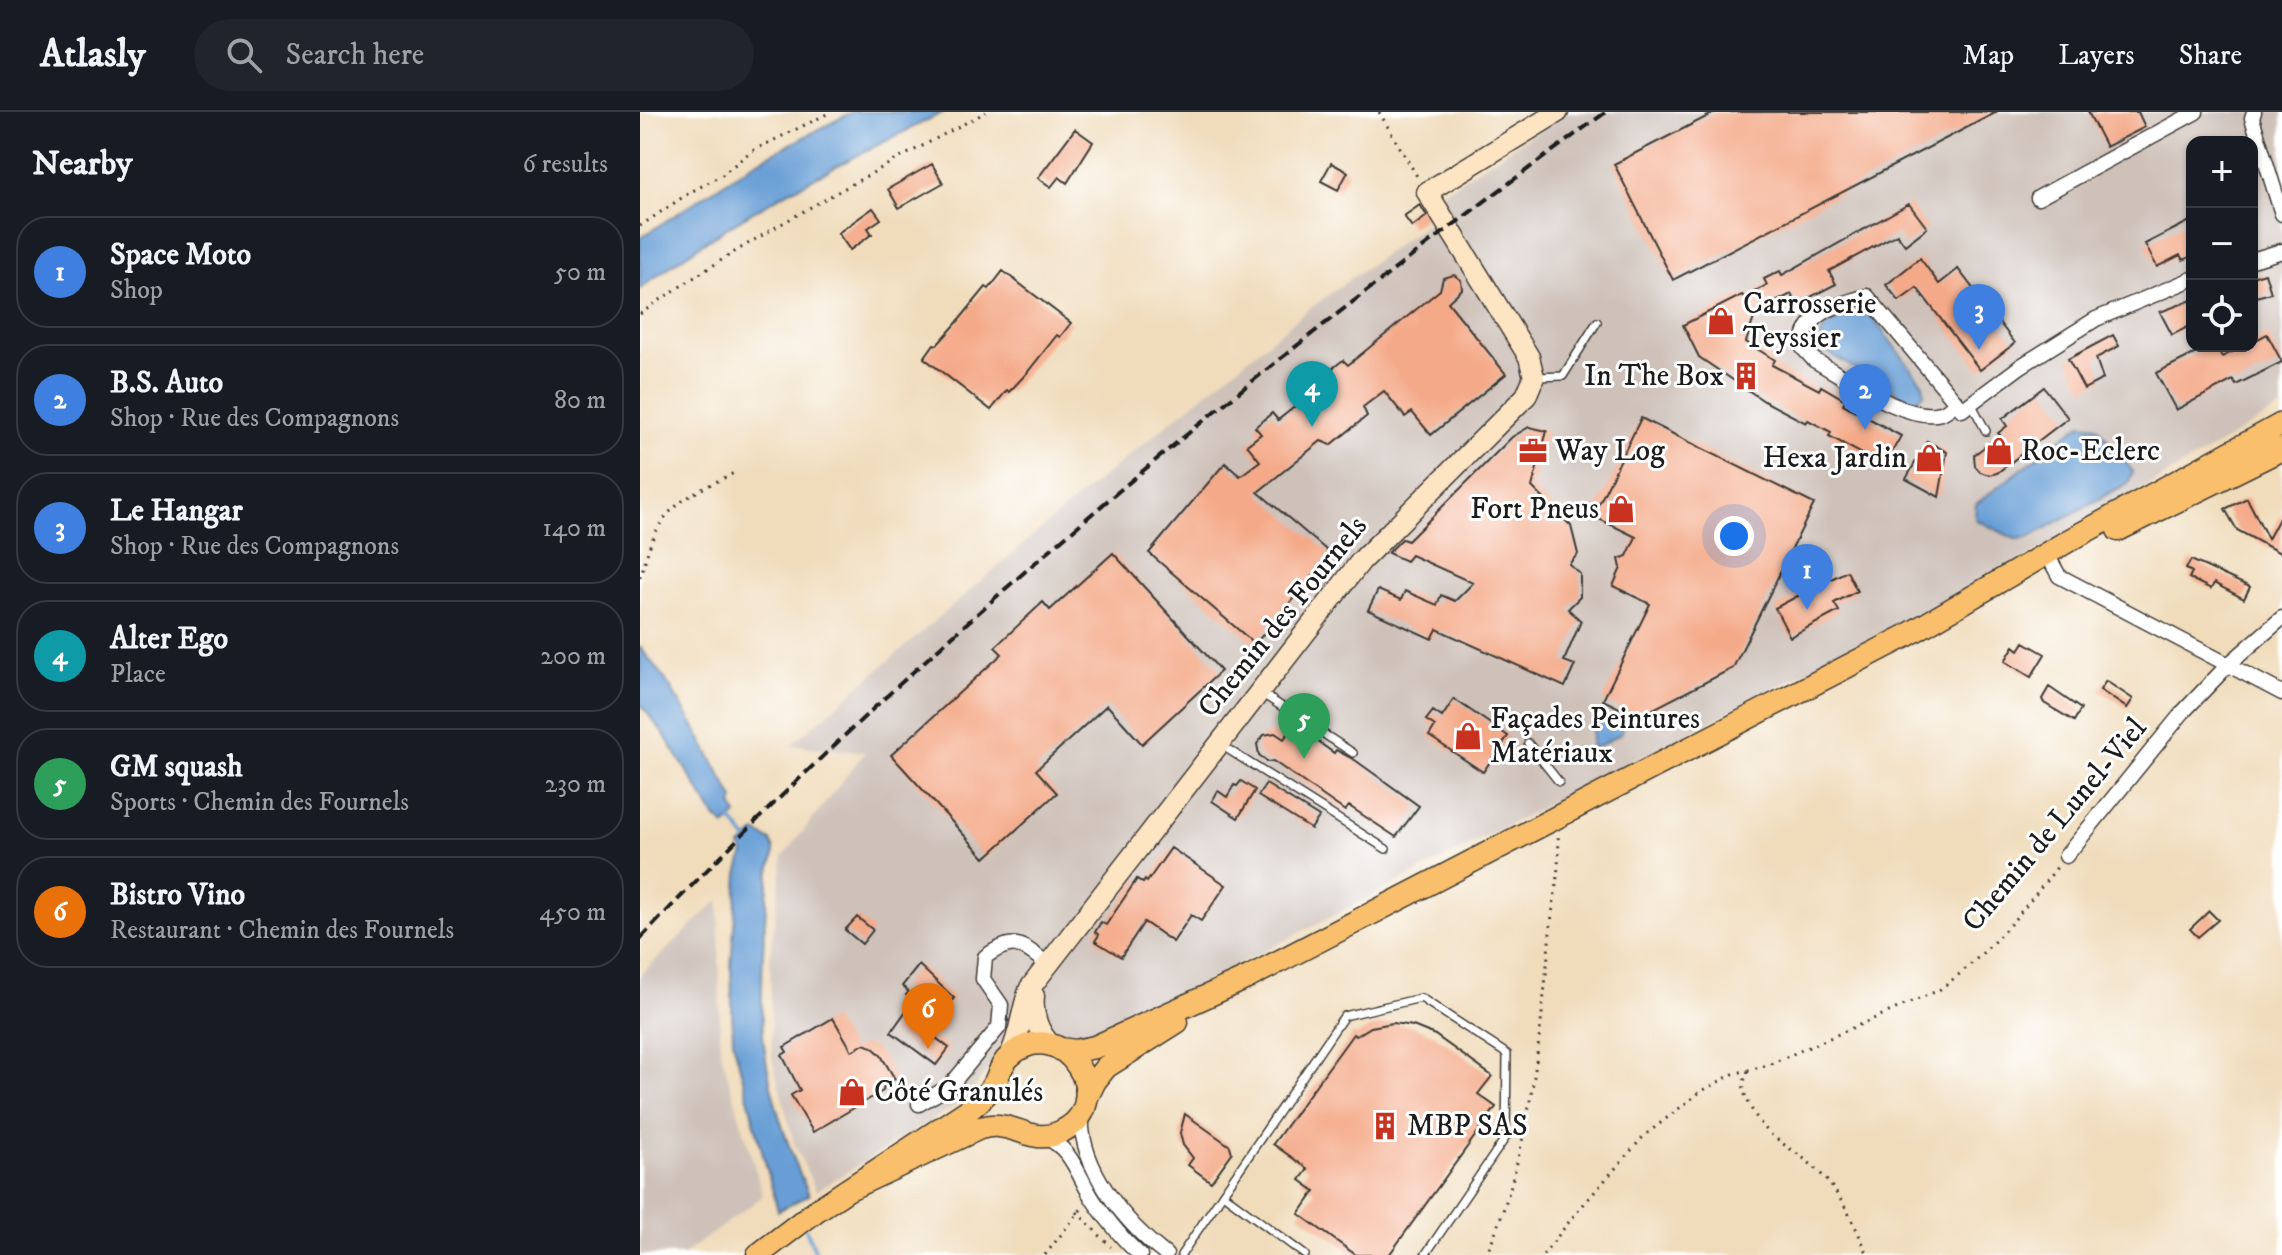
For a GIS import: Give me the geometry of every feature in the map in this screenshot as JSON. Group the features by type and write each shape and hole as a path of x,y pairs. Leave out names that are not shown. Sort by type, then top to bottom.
{"main road":[{"path":"1018,1131 1000,1113 994,1096 999,1069 1010,1055 1037,1044 1075,1051 1095,1047 1249,977 1906,636 2068,541 2282,424"},
{"path":"1906,636 1939,627 2110,534 2282,449"},
{"path":"847,1190 980,1128 998,1126 1044,1137 1066,1129 1106,1067 1249,977"},
{"path":"1056,1048 1072,1057 1081,1068 1087,1088 1084,1105"},
{"path":"758,1255 817,1210 970,1109 995,1083"}],"street":[{"path":"1534,377 1529,357 1427,192 1558,112"},
{"path":"2038,198 2196,112"},
{"path":"2254,112 2252,118 2276,179 2282,214"},
{"path":"2258,258 2282,251"},
{"path":"1963,403 1867,296 1846,302 1813,319 1802,334 1803,348 1814,360 1904,411 1923,415 1943,413 1963,403 2096,319 2190,280"},
{"name":"Chemin des Fournels","path":"1010,1055 1018,1039 1030,988 1219,743 1361,561 1526,396 1534,377"},
{"path":"2053,565 2059,576 2282,693"},
{"name":"Chemin de Lunel-Viel","path":"2066,856 2158,741 2228,665 2282,618"},
{"path":"919,1104 950,1086 999,1027 1001,1005 983,979 985,957 1002,945 1020,944 1047,968"},
{"name":"Chemin des Fournels","path":"1047,968 1035,991 1034,1012 1041,1032 1056,1048"},
{"path":"1084,1105 1084,1140 1102,1183 1128,1221 1166,1255"},
{"path":"1044,1137 1054,1141 1070,1156 1093,1200 1140,1255"}],"lane":[{"path":"1534,377 1563,376 1597,322"},
{"path":"1963,403 1986,431"},
{"path":"1259,692 1353,753"},
{"path":"1219,743 1386,849"},
{"path":"1528,743 1559,782"},
{"path":"1181,1255 1344,1016 1421,998 1507,1054 1506,1137 1425,1255"},
{"path":"1223,1194 1305,1255"}],"path":[{"path":"640,226 722,175 750,152 831,112"},
{"path":"640,314 746,245 986,112"},
{"path":"1379,112 1427,192"},
{"path":"640,577 655,532 672,509 695,492 736,472"},
{"path":"1486,1255 1500,1222 1530,1098 1559,837 1552,819"},
{"name":"Chemin de Lunel-Viel","path":"1543,1255 1644,1136 1700,1092 1733,1074 1768,1065 1939,990 2011,926 2066,856"},
{"path":"1749,1070 1743,1080 1742,1091 1761,1127 1821,1173 1835,1190 1868,1255"},
{"path":"1045,1255 1077,1212 1093,1200"},
{"path":"1077,1212 1114,1249"}],"shaded area":[{"path":"1567,112 2282,112 2282,407 2023,560 1090,1041 1070,1043 1050,1031 1004,1044 968,1098 816,1191 794,1143 772,1058 770,955 783,857 865,752 791,745 1077,498 1309,309 1437,216 1439,194"},
{"path":"719,900 720,1049 763,1196 683,1255 640,1255 640,975"}],"water":[{"path":"852,112 944,112 749,214 675,262 640,289 640,238 754,163"},
{"path":"1860,311 1871,316 1923,384 1924,393 1919,398 1907,398 1821,349 1819,339 1826,326"},
{"path":"2081,424 2097,426 2133,472 2128,483 2028,538 2015,539 1975,519 1976,504"},
{"path":"640,647 690,719 734,799 732,805 737,815 725,826 716,818 663,733 640,704"},
{"path":"1600,715 1621,727 1622,733 1595,748 1591,745 1594,718"},
{"path":"756,832 771,841 774,850 762,964 762,1018 767,1064 784,1131 809,1195 778,1211 733,1041 731,965 738,874 744,853 740,847"}],"building":[{"path":"1716,112 1997,112 1673,280 1614,164"},
{"path":"2088,112 2138,112 2145,127 2106,147"},
{"path":"1075,129 1093,142 1067,183 1059,177 1051,187 1038,178"},
{"path":"1331,163 1348,172 1338,190 1321,181"},
{"path":"932,164 943,183 899,208 888,189"},
{"path":"1909,204 1927,228 1905,245 1897,234 1829,271 1836,284 1797,304 1791,294 1766,307 1768,310 1754,318 1746,342 1775,360 1772,365 1819,390 1821,386 1845,400 1843,404 1901,436 1884,466 1829,436 1831,432 1764,401 1699,357 1683,325 1767,285 1764,279 1780,271 1782,275"},
{"path":"1420,205 1427,216 1412,227 1404,216"},
{"path":"873,208 881,219 868,228 872,234 850,250 838,233"},
{"path":"2186,223 2186,259 2183,260 2180,255 2157,267 2145,244"},
{"path":"1920,258 1939,284 1958,269 2015,343 1980,370 1917,288 1899,301 1886,285"},
{"path":"1003,271 1071,323 991,410 924,358"},
{"path":"2265,273 2271,293 2258,296 2258,275"},
{"path":"1454,275 1461,280 1462,289 1448,302 1506,374 1431,435 1412,412 1405,417 1384,391 1363,407 1367,416 1331,445 1321,441 1258,492 1331,554 1255,644 1149,553 1225,463 1240,476 1260,461 1247,445 1261,434 1255,427 1272,413 1278,420 1312,393 1306,387 1343,360 1348,365 1440,290 1443,278"},
{"path":"2186,302 2186,328 2172,335 2160,312"},
{"path":"2267,334 2282,362 2236,385 2233,380 2176,410 2156,373 2198,352 2219,352 2222,357 2232,352 2258,352 2258,339"},
{"path":"2113,335 2119,346 2096,358 2103,379 2084,389 2068,359"},
{"path":"2044,387 2068,418 1997,473 1989,475 1980,472 1975,466 1974,455 2007,426 2002,419"},
{"path":"1641,418 1814,504 1733,668 1638,717 1603,700 1650,604 1613,586 1621,568 1619,559 1627,556 1636,537 1593,516"},
{"path":"1529,427 1547,431 1532,487 1571,526 1578,554 1569,564 1580,574 1580,597 1568,609 1581,621 1564,661 1575,665 1565,687 1437,629 1432,639 1368,610 1378,590 1401,600 1405,591 1437,605 1441,595 1455,601 1473,583 1411,555 1406,561 1388,553 1402,539 1408,541 1512,437"},
{"path":"1927,441 1947,452 1939,497 1906,479"},
{"path":"2247,498 2268,539 2282,513 2282,554 2237,530 2225,509"},
{"path":"1113,553 1221,671 1142,744 1107,705 1036,770 1057,793 985,858 891,755 1002,654 995,647 1043,602 1050,610"},
{"path":"2191,560 2250,587 2244,599 2214,583 2211,589 2189,578 2192,572 2186,569"},
{"path":"1847,571 1857,591 1834,603 1839,611 1790,637 1775,608 1813,588 1808,578 1819,573 1823,583"},
{"path":"2024,642 2045,654 2031,677 2005,661 2014,646 2019,650"},
{"path":"2106,681 2133,699 2127,708 2100,690"},
{"path":"2049,687 2081,709 2074,721 2044,703 2042,699"},
{"name":"Façades Peintures Matériaux","path":"1454,699 1508,736 1483,772 1429,736 1435,726 1426,720 1433,711 1442,717"},
{"path":"1294,725 1334,753 1336,750 1355,760 1419,806 1396,837 1349,806 1345,811 1273,761 1268,762 1259,755 1257,744 1264,735 1275,733 1284,739"},
{"path":"1241,781 1255,790 1238,818 1212,801 1218,791 1227,797 1234,785"},
{"path":"1266,784 1319,817 1311,829 1258,796"},
{"path":"1171,848 1226,885 1201,921 1191,915 1173,942 1144,922 1121,957 1095,941 1099,935 1095,932 1101,922 1106,925 1137,879 1147,882"},
{"path":"2209,911 2218,920 2198,937 2190,929"},
{"path":"857,917 873,930 862,944 845,930"},
{"path":"919,965 954,998 927,1031 949,1048 936,1065 891,1032 913,1001 902,986"},
{"path":"833,1018 852,1051 864,1044 872,1047 880,1054 895,1079 884,1084 883,1091 813,1132 791,1095 800,1090 782,1055 787,1052 784,1047"},
{"name":"MBP SAS","path":"1393,1023 1413,1026 1435,1035 1492,1076 1478,1094 1496,1107 1389,1255 1356,1255 1299,1214 1315,1191 1300,1180 1308,1169 1273,1144 1353,1034 1356,1036 1371,1027"},
{"path":"1185,1114 1230,1146 1232,1153 1211,1182 1188,1165 1193,1158 1183,1145 1180,1133"}],"waterway":[{"path":"729,817 749,842"},
{"path":"806,1229 817,1255"}],"railway":[{"path":"640,939 866,715 1104,504 1351,303 1606,112"}],"place":[{"name":"Carrosserie Teyssier","path":"1721,321"},
{"name":"Le Hangar","path":"1979,350"},
{"name":"In The Box","path":"1746,376"},
{"name":"Alter Ego","path":"1312,427"},
{"name":"B.S. Auto","path":"1865,430"},
{"name":"Way Log","path":"1533,451"},
{"name":"Roc-Eclerc","path":"1999,451"},
{"name":"Hexa Jardin","path":"1929,458"},
{"name":"Fort Pneus","path":"1621,509"},
{"name":"Space Moto","path":"1807,610"},
{"name":"Façades Peintures Matériaux","path":"1468,736"},
{"name":"GM squash","path":"1304,759"},
{"name":"Bistro Vino","path":"928,1049"},
{"name":"Côté Granulés","path":"852,1092"},
{"name":"MBP SAS","path":"1385,1126"}]}
